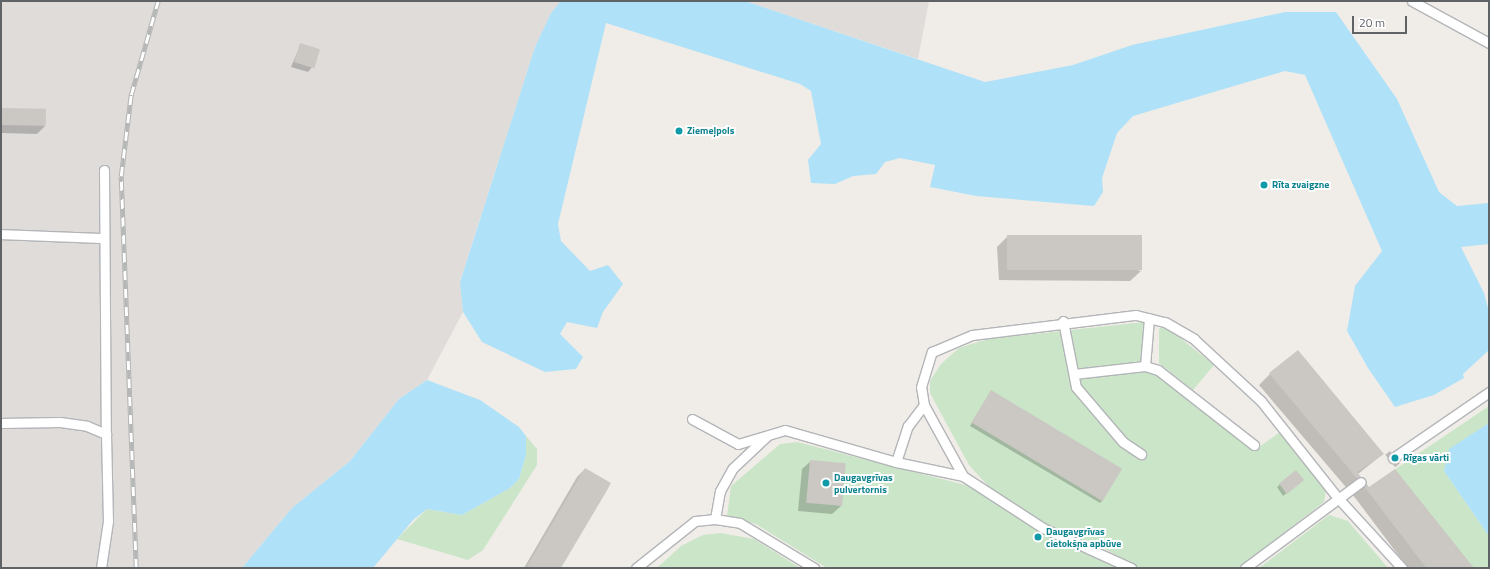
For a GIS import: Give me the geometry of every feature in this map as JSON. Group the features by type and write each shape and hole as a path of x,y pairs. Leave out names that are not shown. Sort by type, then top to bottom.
{"lane":[{"path":"1412,1 1489,43"},
{"path":"101,568 108,521 102,238 104,170"},
{"path":"1,234 102,238"},
{"path":"963,476 924,405 921,387 932,352 972,335 1063,321 1136,315 1165,322 1194,339 1261,401 1338,498 1402,568"},
{"path":"1145,366 1149,318"},
{"path":"1063,321 1076,387 1123,442 1141,454"},
{"path":"1074,374 1145,366 1158,370 1254,445"},
{"path":"1393,458 1489,392"},
{"path":"896,462 908,426 924,405"},
{"path":"692,419 738,444 785,430 896,462 963,476 1044,528 1131,568"},
{"path":"1,423 60,422 87,426 106,434"},
{"path":"716,519 720,491 733,468 768,435"},
{"path":"1245,568 1361,482"},
{"path":"636,568 695,521 716,519 740,523 814,568"}],"shaded area":[{"path":"1,1 561,1 551,13 535,47 460,281 463,312 427,380 399,399 350,461 292,508 242,568 1,568"},
{"path":"745,1 929,1 918,59"}],"green space":[{"path":"1144,322 1144,360 1133,362 1133,372 1157,373 1255,450 1280,432 1326,490 1324,502 1238,568 1138,568 1105,549 1045,524 990,488 969,465 930,393 930,381 941,364 959,348 988,339"},
{"path":"1164,325 1214,365 1193,390 1159,363 1159,329"},
{"path":"1489,406 1489,423 1450,449 1444,471 1489,536 1489,568 1426,568 1366,489"},
{"path":"526,436 537,449 537,465 483,550 468,560 397,539 427,509 462,515 510,488 519,479 526,455"},
{"path":"797,442 969,486 1042,531 1122,568 827,568 756,524 727,516 731,486 780,444"},
{"path":"1329,515 1348,521 1388,568 1259,568"},
{"path":"720,533 754,539 800,568 657,568 681,546 703,535"}],"water":[{"path":"561,1 745,1 985,82 1073,65 1132,45 1285,12 1336,12 1397,99 1439,192 1457,206 1489,203 1489,244 1461,247 1484,293 1489,312 1489,350 1463,374 1464,378 1434,395 1395,407 1368,368 1347,331 1355,286 1382,251 1305,75 1285,71 1133,116 1117,133 1102,178 1103,192 1094,206 976,196 930,187 935,165 900,158 885,162 876,174 853,176 835,184 811,183 808,160 821,144 811,91 800,84 606,23 558,224 561,241 590,271 608,265 623,284 603,312 597,328 567,322 560,334 583,357 576,369 545,372 482,342 463,312 460,282 535,47 551,13"},
{"path":"427,380 480,400 519,427 526,436 526,455 519,479 510,488 462,515 427,509 413,520 373,568 242,568 292,508 350,461 399,399"},
{"path":"1489,423 1489,536 1444,471 1449,449"}],"building":[{"path":"300,43 320,49 314,68 294,62"},
{"path":"1,108 46,109 46,126 1,125"},
{"path":"1007,235 1142,235 1142,270 1007,270"},
{"path":"1298,350 1384,454 1357,472 1369,487 1395,469 1474,568 1426,568 1366,489 1269,373"},
{"path":"991,390 1122,469 1103,501 971,423"},
{"name":"Daugavgrīvas pulvertornis","path":"810,460 846,463 842,506 806,503"},
{"path":"585,468 611,483 606,492 561,568 526,568"},
{"path":"1296,470 1304,480 1287,494 1279,484"}],"railway":[{"path":"136,568 121,176 131,95 158,1"}],"place":[{"name":"Ziemeļpols","path":"679,131"},
{"name":"Rīta zvaigzne","path":"1264,185"},
{"name":"Rīgas vārti","path":"1395,458"},
{"name":"Daugavgrīvas pulvertornis","path":"826,483"},
{"name":"Daugavgrīvas cietokšņa apbūve","path":"1038,537"}]}
